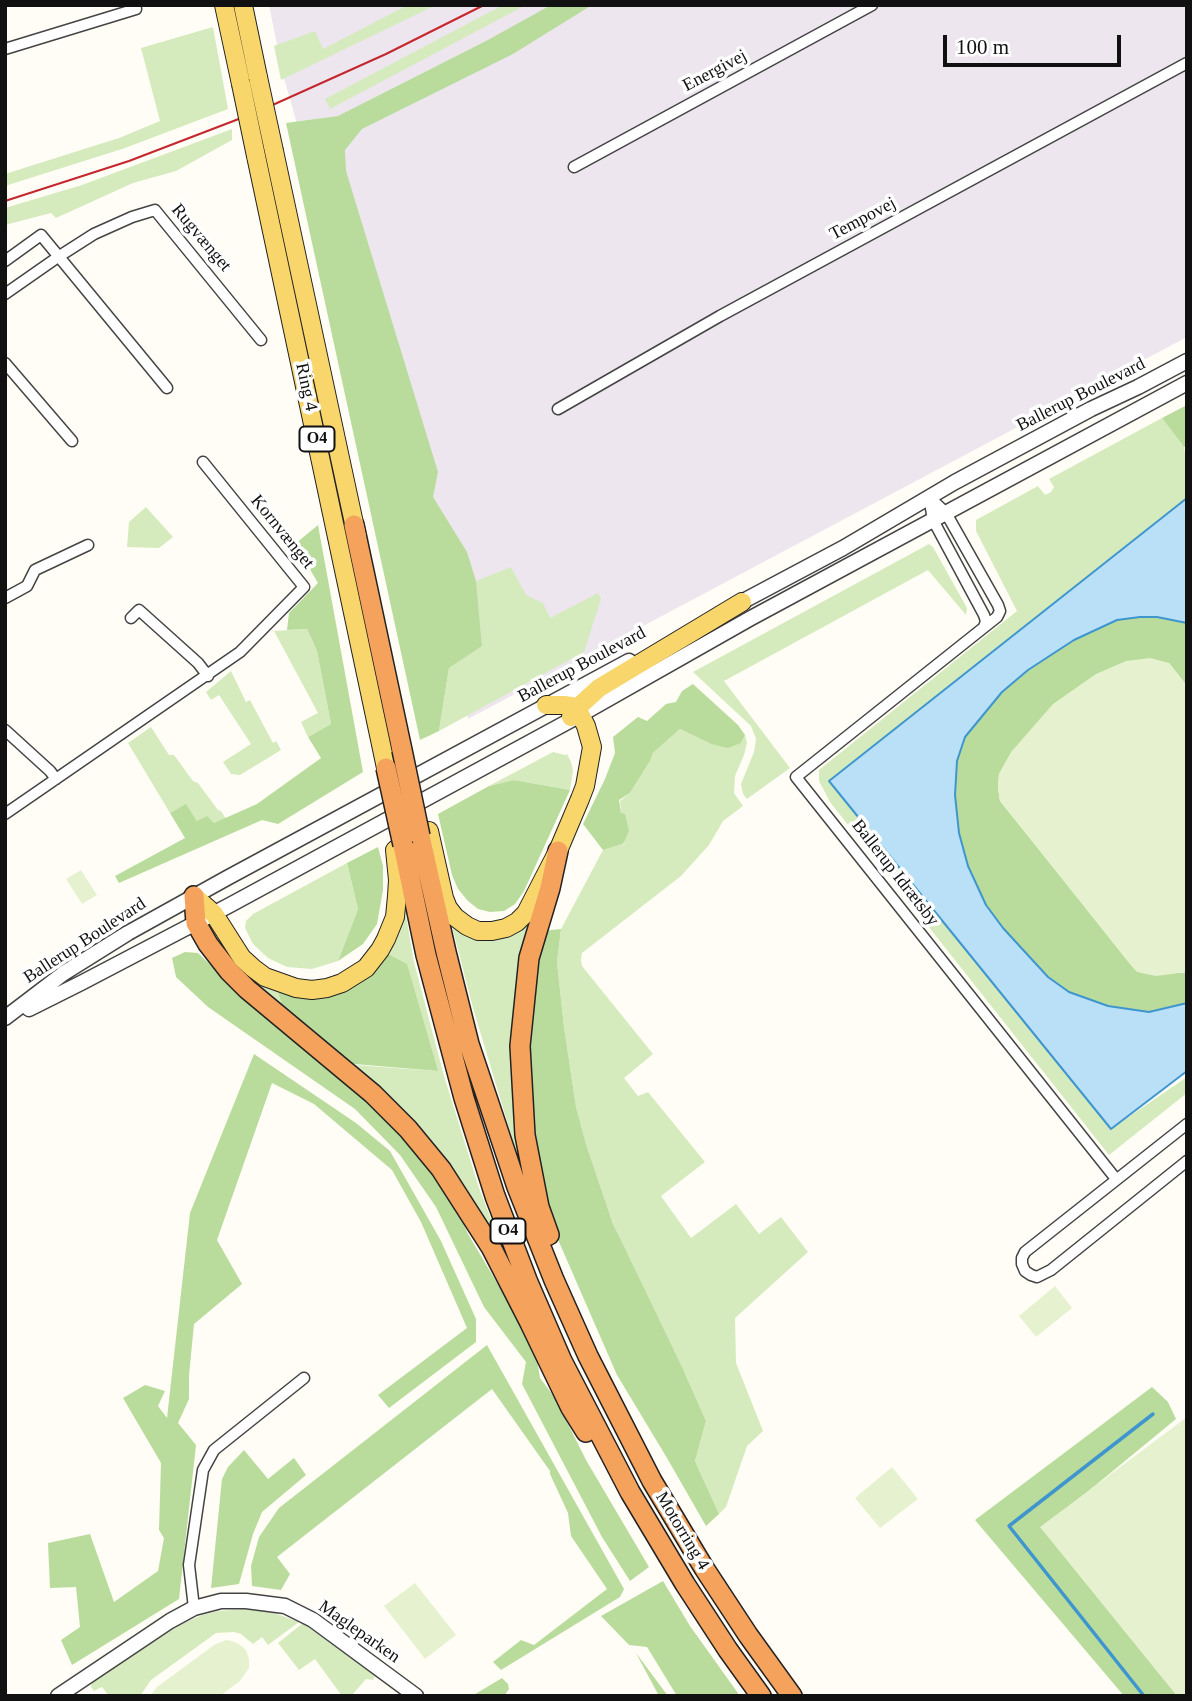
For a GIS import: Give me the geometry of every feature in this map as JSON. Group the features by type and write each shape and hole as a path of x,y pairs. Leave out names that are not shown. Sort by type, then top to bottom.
{"highway":[{"name":"O4","path":"354,525 396,756 399,848 464,1098 495,1196 527,1280 562,1361 630,1492"},
{"name":"O4","path":"396,756 425,834 455,993 485,1094 517,1187 588,1356"},
{"path":"558,851 529,958 520,1046 525,1135 539,1206 588,1356"},
{"path":"194,896 196,923 229,971 373,1094 408,1129 441,1170 491,1247 571,1408 590,1440 630,1492"},
{"name":"Motorring 4","path":"588,1356 646,1470 704,1568 792,1696"},
{"name":"Motorring 4","path":"630,1492 685,1584 761,1696"}],"main road":[{"name":"Ring 4","path":"224,5 274,150 354,525"},
{"name":"Ring 4","path":"243,5 256,156 396,756"},
{"path":"576,715 599,688 742,602"},
{"path":"425,834 448,908 461,922 478,931 492,931 506,928 526,913 558,851 585,786 592,747 586,726 576,715 564,705 546,705"},
{"path":"194,896 215,914 242,958 265,977 296,988 312,990 334,985 366,968 380,950 391,928 395,916 399,848"}],"street":[{"name":"Energivej","path":"574,167 873,5"},
{"path":"5,49 136,7"},
{"name":"Tempovej","path":"558,409 720,316 1187,63"},
{"name":"Rugvænget","path":"5,294 94,234 155,210 261,340"},
{"path":"5,261 41,235 167,388"},
{"name":"Ballerup Boulevard","path":"5,1019 64,973 194,896 843,548 929,497 1091,409 1187,361"},
{"path":"5,363 72,441"},
{"name":"Ballerup Boulevard","path":"5,1019 215,914 763,612 1187,383"},
{"name":"Kornvænget","path":"5,814 240,652 304,587 203,462"},
{"path":"929,497 946,513 1000,611 985,627"},
{"path":"929,497 933,520 984,615 985,627"},
{"path":"5,598 27,586 35,570 88,545"},
{"path":"131,618 139,610 198,663 208,676"},
{"name":"Ballerup Idrætsby","path":"985,627 796,777 1116,1179"},
{"path":"5,730 56,779"},
{"path":"1187,1124 1025,1252 1022,1258 1025,1270 1037,1277 1051,1270 1187,1161"},
{"path":"194,1608 189,1566 203,1470 214,1450 304,1378"},
{"name":"Magleparken","path":"58,1696 170,1621 194,1608 221,1601 285,1606 313,1620 416,1696"}],"shaded area":[{"path":"269,5 1187,5 1187,337 468,719 283,75"}],"green space":[{"path":"408,5 436,5 281,80 274,46 315,31 323,49"},
{"path":"503,5 526,5 330,109 325,99"},
{"path":"551,5 592,5 513,54 362,129 345,150 346,171 438,472 433,497 467,552 476,581 482,646 449,668 439,731 420,740 286,123 338,116"},
{"path":"213,27 228,109 125,148 5,186 5,174 119,138 160,121 141,48"},
{"path":"232,129 232,140 176,171 133,183 56,218 51,213 5,225 5,208 82,185"},
{"path":"1187,405 1187,446 1184,447 1162,418"},
{"path":"1162,418 1184,447 1187,498 829,781 1111,1129 1187,1077 1187,1093 1109,1155 830,802 819,781 819,770 1017,611 976,531 976,520 1038,486 1045,495 1051,492 1054,487 1049,479"},
{"path":"146,507 173,537 159,548 127,547 129,522"},
{"path":"318,525 363,772 278,824 262,820 119,883 115,876 185,838 170,813 186,804 197,821 207,816 214,823 257,804 321,758 308,737 331,724 317,651 307,629 287,630 289,613 318,583 295,544"},
{"path":"929,544 967,608 966,615 928,570 724,681 790,768 747,799 741,784 754,752 756,739 751,726 693,672"},
{"path":"511,567 526,595 543,603 550,618 598,593 601,599 584,652 439,731 449,668 482,646 476,581"},
{"path":"1157,617 1187,623 1187,686 1169,663 1012,751 999,774 998,788 1000,801 1137,971 1187,972 1187,1003 1149,1012 1108,1006 1069,992 1048,977 1003,928 986,905 968,866 959,833 955,795 957,761 965,737 1002,692 1028,670 1074,640 1117,620"},
{"path":"307,629 317,651 331,724 308,737 301,722 318,713 274,631"},
{"path":"1150,658 1169,663 1187,686 1187,972 1156,976 1137,972 1129,963 1000,801 998,788 999,774 1012,751 1053,704 1096,674 1126,661"},
{"path":"231,671 246,702 250,700 273,743 276,741 281,750 240,775 231,774 223,762 251,744 219,695 211,700 206,692"},
{"path":"693,684 738,725 745,735 741,743 728,748 711,744 680,729 653,753 630,793 619,800 629,831 623,844 603,850 583,824 615,753 613,737 638,717 647,721 666,704 676,702 682,691"},
{"path":"151,727 169,755 174,755 226,819 214,823 198,822 186,805 170,813 128,743"},
{"path":"680,729 711,744 741,743 745,735 747,743 735,776 734,793 743,806 723,821 709,845 681,876 582,953 581,960 582,966 653,1054 624,1078 638,1096 648,1092 705,1162 661,1196 691,1238 736,1204 759,1234 781,1217 808,1252 735,1318 736,1363 763,1431 747,1446 726,1507 719,1514 695,1461 706,1421 613,1224 586,1144 576,1107 557,962 561,929 603,850 624,844 620,801 630,793 653,753"},
{"path":"553,752 567,754 571,762 573,771 570,790 514,780 489,786"},
{"path":"514,780 570,790 524,891 515,904 504,911 490,912 478,909 458,889 452,875 438,814 489,786"},
{"path":"378,847 383,866 383,890 377,924 363,944 338,961 358,909 347,863"},
{"path":"347,863 358,909 338,961 312,969 287,967 268,958 253,944 245,928 246,921 253,914"},
{"path":"81,870 97,895 82,904 66,879"},
{"path":"533,914 524,1156 518,1158 473,1008 452,926 457,925 476,937 497,939 506,937"},
{"path":"406,916 414,962 444,1076 479,1188 499,1240 494,1241 420,1132 354,1065 437,1071 384,952 398,918"},
{"path":"561,929 557,962 576,1107 613,1224 706,1421 695,1461 719,1514 706,1526 617,1375 549,1219 529,1094 526,1047 542,931"},
{"path":"221,942 251,978 278,992 284,1013 259,991 218,944"},
{"path":"185,952 198,953 241,994 355,1085 447,1186 468,1234 535,1347 540,1378 555,1398 586,1460 649,1567 630,1581 602,1537 522,1384 526,1362 484,1307 436,1207 400,1155 355,1109 208,1007 176,977 172,958"},
{"path":"384,952 407,964 438,1071 354,1064 336,1055 284,1013 278,992 302,996"},
{"path":"254,1054 356,1123 390,1151 441,1241 476,1319 476,1342 389,1408 378,1395 467,1328 421,1222 392,1170 314,1104 272,1083 217,1240 242,1284 194,1324 189,1399 178,1423 196,1445 179,1599 72,1665 61,1640 80,1627 76,1587 50,1588 48,1543 90,1534 114,1602 158,1571 164,1538 159,1530 161,1463 123,1398 145,1385 165,1391 158,1406 167,1418 190,1213"},
{"path":"1055,1286 1072,1308 1036,1337 1019,1316"},
{"path":"487,1345 624,1589 620,1597 501,1670 493,1662 521,1640 534,1645 607,1589 571,1536 568,1513 550,1471 492,1389 277,1557 290,1574 281,1590 252,1586 251,1566 259,1537 279,1508"},
{"path":"1152,1387 1168,1402 1176,1419 1046,1526 1180,1696 1124,1696 975,1520"},
{"path":"1187,1417 1187,1696 1177,1696 1040,1527"},
{"path":"244,1450 268,1479 294,1458 306,1475 262,1512 239,1584 211,1588 222,1479 228,1467"},
{"path":"892,1467 918,1499 880,1528 855,1498"},
{"path":"663,1581 690,1626 740,1696 677,1696 647,1647 629,1645 601,1616"},
{"path":"415,1583 456,1635 425,1659 384,1606"},
{"path":"247,1609 274,1613 299,1622 268,1645 262,1637 253,1644 241,1634 216,1633 151,1680 140,1696 109,1696 102,1687 94,1691 91,1687 96,1679 180,1625 218,1611"},
{"path":"303,1623 375,1676 373,1680 366,1679 354,1696 342,1696 315,1659 299,1670 278,1643"},
{"path":"226,1640 239,1644 246,1650 249,1668 240,1681 220,1696 150,1696 157,1687 214,1645"},
{"path":"636,1653 668,1696 659,1696"},
{"path":"502,1678 509,1689 504,1696 472,1696"}],"water":[{"path":"1187,498 1187,623 1157,617 1117,620 1074,640 1028,670 1002,692 965,737 957,761 955,795 959,833 968,866 986,905 1003,928 1048,977 1069,992 1108,1006 1149,1012 1187,1003 1187,1071 1111,1129 829,781"}],"waterway":[{"path":"1144,1696 1009,1526 1153,1414"}],"tram line":[{"path":"5,201 129,161 257,112 386,54 484,5"}]}
